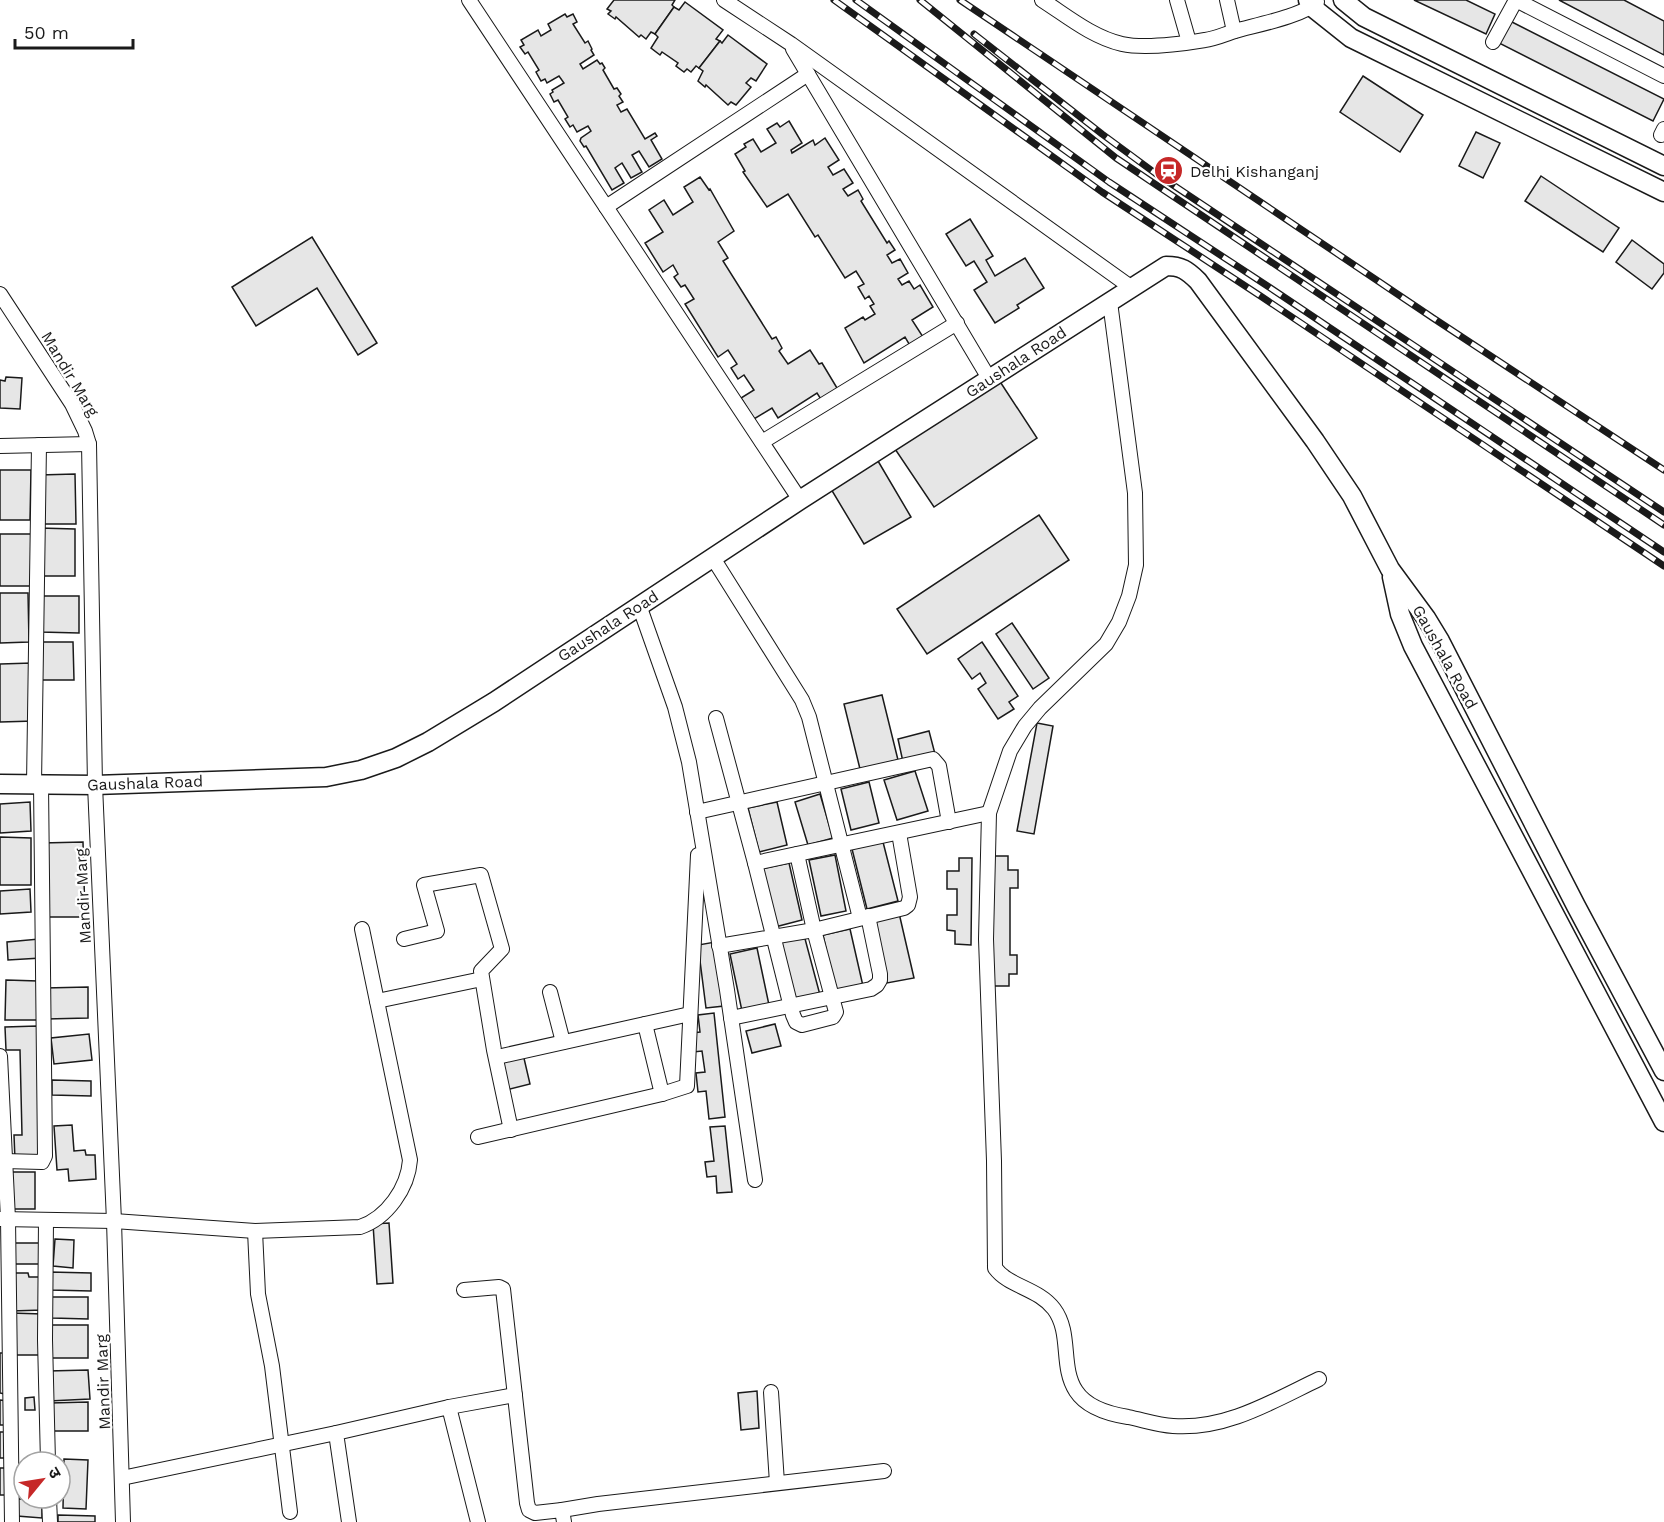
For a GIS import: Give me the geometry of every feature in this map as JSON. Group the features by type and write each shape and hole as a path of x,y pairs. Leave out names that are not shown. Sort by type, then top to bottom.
{"street":[{"path":"469,0 800,500"},
{"path":"724,0 791,44 1132,288"},
{"path":"1042,0 1105,39 1142,46 1206,40 1261,24 1313,2 1351,38 1664,192"},
{"path":"1178,0 1189,42"},
{"path":"1227,0 1234,31"},
{"path":"1343,0 1364,17 1664,166"},
{"path":"1493,42 1516,0 1664,76"},
{"path":"791,44 990,380"},
{"path":"606,207 808,74"},
{"name":"Gaushala Road","path":"0,784 95,785 326,777 361,770 396,758 428,742 494,702 639,604 1166,266 1177,266 1198,281 1315,441 1352,496 1390,569 1440,641 1576,906 1664,1071"},
{"name":"Mandir Marg","path":"0,294 72,404 89,444 95,785 114,1221 123,1522"},
{"path":"1110,302 1135,493 1136,565 1129,596 1119,622 1106,644 1040,708 1025,726 1010,751 989,813 986,939 994,1161 994,1268 1005,1278 1035,1292 1056,1311 1064,1331 1069,1379 1080,1397 1099,1410 1173,1426 1213,1422 1249,1413 1319,1379"},
{"path":"762,442 957,323"},
{"path":"0,446 89,444"},
{"path":"4,1161 42,1162 45,1156 38,784 39,446"},
{"path":"713,558 802,700 814,733 880,980 871,989 731,1018"},
{"path":"1390,569 1400,614 1413,646 1664,1122"},
{"path":"639,604 678,717 689,762 720,946 755,1180"},
{"path":"716,718 791,1005 796,1022 802,1025 833,1017 836,1012 797,854"},
{"path":"697,812 933,759 939,766 949,822"},
{"path":"755,863 989,813"},
{"path":"478,1137 662,1094 687,1086 699,829"},
{"path":"720,946 814,930 903,908 908,904 910,897 900,833"},
{"path":"404,939 436,931 424,885 481,875 502,949 481,970 511,1130"},
{"path":"4,1219 114,1221 255,1231 360,1227 381,1215 399,1193 410,1170 410,1160 362,929"},
{"path":"377,1001 482,979"},
{"path":"550,992 563,1042"},
{"path":"497,1057 690,1014"},
{"path":"645,1024 662,1094"},
{"path":"0,1056 12,1522"},
{"path":"46,1220 45,1340 48,1450"},
{"path":"255,1231 258,1294 272,1366 290,1512"},
{"path":"464,1290 499,1287 503,1289 529,1510 535,1513 563,1516 777,1483 884,1471"},
{"path":"771,1392 777,1483"},
{"path":"122,1478 449,1407 515,1395"},
{"path":"449,1407 478,1522"},
{"path":"336,1432 349,1522"}],"building":[{"path":"614,0 675,0 672,5 674,7 655,34 651,32 646,39 641,35 639,37 616,17 615,19 608,14 611,11 607,9"},
{"path":"1414,0 1466,0 1495,14 1486,34"},
{"path":"1559,0 1624,0 1664,21 1664,55"},
{"path":"685,2 723,30 716,39 720,41 699,68 696,66 691,72 687,69 684,72 676,66 678,63 662,52 660,55 651,48 658,37 655,34 674,7 679,10"},
{"path":"565,14 567,17 573,14 577,22 573,24 585,43 588,41 594,55 580,64 583,69 597,60 600,64 602,63 605,68 603,70 614,89 617,88 621,94 619,96 623,102 617,105 621,112 627,109 645,139 655,133 657,136 651,140 662,159 649,167 639,151 632,155 642,172 631,178 622,163 615,168 624,183 612,190 586,146 584,147 580,141 591,131 588,126 577,132 573,125 570,127 565,119 568,117 558,100 554,102 550,94 552,90 564,83 559,76 547,83 545,79 541,81 536,72 539,70 528,52 525,54 520,47 524,45 521,40 538,30 541,36 551,30 548,24"},
{"path":"1510,21 1664,99 1653,121 1499,43"},
{"path":"728,35 767,64 756,81 751,78 746,83 751,87 736,105 731,102 728,105 706,85 705,87 698,81 703,71 699,68 720,41 722,43"},
{"path":"1363,76 1423,115 1400,152 1340,112"},
{"path":"789,121 802,143 791,150 792,153 813,140 815,145 825,138 839,160 828,167 833,175 844,169 853,183 843,189 848,196 858,190 863,199 861,201 887,243 889,241 895,250 887,255 892,263 900,259 908,273 898,279 902,285 909,281 914,289 920,285 933,307 912,320 925,340 912,349 905,337 864,363 845,328 863,317 865,320 875,314 870,306 874,304 869,296 865,299 858,287 864,284 856,271 845,278 818,235 815,237 788,194 767,207 743,172 745,171 735,154 746,147 744,144 753,139 761,152 776,143 767,129 777,123 780,127"},
{"path":"1476,132 1500,143 1483,178 1459,166"},
{"path":"1541,176 1619,228 1603,252 1525,201"},
{"path":"700,177 710,189 734,231 718,242 728,258 723,261 772,339 776,337 782,348 779,351 788,364 810,350 819,364 822,363 837,388 824,404 817,393 778,418 772,408 754,419 741,398 754,390 744,375 738,379 731,368 737,364 728,350 718,357 685,304 694,299 685,285 681,287 674,277 678,274 673,265 663,272 645,243 663,232 649,210 664,200 673,215 693,202 684,187"},
{"path":"970,219 993,256 986,260 995,276 1025,258 1044,288 1017,305 1019,308 995,323 974,290 987,282 974,261 966,266 946,234"},
{"path":"312,237 377,343 358,355 317,288 256,326 232,287"},
{"path":"1632,240 1664,264 1664,273 1652,289 1616,262"},
{"path":"6,377 22,378 20,409 0,408 0,380 5,381"},
{"path":"997,377 1037,438 934,507 893,446"},
{"path":"878,461 911,517 864,544 831,489"},
{"path":"0,470 31,470 30,520 0,520"},
{"path":"75,474 76,524 40,524 39,475"},
{"path":"1039,515 1069,560 927,654 897,609"},
{"path":"39,528 75,529 75,576 39,576"},
{"path":"0,534 32,534 32,586 0,586"},
{"path":"0,593 28,593 29,642 0,643"},
{"path":"40,596 79,596 79,633 40,632"},
{"path":"1012,623 1049,678 1033,689 996,634"},
{"path":"39,642 73,642 74,680 39,680"},
{"path":"982,642 1018,696 1009,702 1014,709 998,719 978,689 986,683 980,673 972,679 958,659"},
{"path":"32,663 34,721 0,722 0,664"},
{"path":"882,695 898,760 860,769 844,704"},
{"path":"1037,723 1053,726 1034,834 1017,831"},
{"path":"929,731 935,754 903,762 898,739"},
{"path":"915,771 928,811 897,820 884,780"},
{"path":"869,782 879,823 851,830 841,789"},
{"path":"820,794 833,838 808,845 795,802"},
{"path":"30,802 31,831 0,833 0,804"},
{"path":"777,802 787,845 759,852 748,808"},
{"path":"0,837 31,838 31,885 0,885"},
{"path":"83,842 85,917 44,917 42,843"},
{"path":"883,842 898,901 867,909 852,849"},
{"path":"835,855 846,911 821,916 809,860"},
{"path":"993,856 1008,856 1008,870 1018,870 1018,888 1010,888 1010,955 1017,955 1017,974 1009,974 1009,986 992,986"},
{"path":"959,858 972,858 971,945 955,944 955,931 947,930 947,915 957,915 957,889 947,889 947,871 959,871"},
{"path":"789,863 802,920 775,927 761,869"},
{"path":"30,889 31,912 0,914 0,891"},
{"path":"899,913 914,978 887,983 873,919"},
{"path":"850,929 863,986 835,992 823,935"},
{"path":"804,935 820,995 795,1002 780,941"},
{"path":"39,939 41,958 8,960 7,942"},
{"path":"715,942 724,1006 706,1008 698,945"},
{"path":"757,948 769,1005 742,1011 730,954"},
{"path":"6,980 38,981 38,1020 5,1020"},
{"path":"88,987 88,1018 46,1019 45,988"},
{"path":"714,1013 725,1117 709,1119 706,1091 698,1092 696,1073 705,1072 702,1051 693,1052 690,1033 700,1032 698,1015"},
{"path":"775,1024 781,1046 752,1053 746,1031"},
{"path":"37,1026 40,1159 15,1160 14,1135 22,1135 20,1050 6,1050 5,1027"},
{"path":"89,1034 92,1060 54,1064 51,1038"},
{"path":"523,1054 530,1084 506,1090 499,1060"},
{"path":"52,1080 91,1081 91,1096 52,1095"},
{"path":"72,1125 74,1151 85,1150 86,1155 95,1155 96,1179 69,1181 68,1169 57,1170 54,1126"},
{"path":"725,1126 732,1192 717,1193 716,1176 707,1177 705,1162 714,1161 710,1127"},
{"path":"7,1172 35,1172 35,1209 7,1209"},
{"path":"389,1223 393,1283 377,1284 373,1224"},
{"path":"55,1239 74,1240 73,1268 53,1266"},
{"path":"11,1243 41,1243 41,1264 12,1264"},
{"path":"49,1272 91,1273 91,1291 49,1290"},
{"path":"10,1273 28,1273 29,1277 42,1277 43,1310 11,1311"},
{"path":"52,1297 88,1297 88,1319 52,1318"},
{"path":"10,1313 43,1314 43,1355 10,1355"},
{"path":"48,1325 88,1325 88,1358 48,1358"},
{"path":"0,1353 4,1353 5,1394 0,1393"},
{"path":"88,1370 90,1399 49,1401 48,1371"},
{"path":"757,1391 759,1428 741,1430 738,1393"},
{"path":"34,1397 35,1410 25,1410 25,1398"},
{"path":"0,1400 8,1401 8,1425 0,1425"},
{"path":"88,1402 88,1431 51,1431 50,1403"},
{"path":"0,1432 9,1432 9,1458 0,1458"},
{"path":"72,1459 88,1460 86,1509 72,1508"},
{"path":"0,1468 10,1468 10,1495 0,1495"},
{"path":"17,1510 42,1510 42,1518 17,1516"},
{"path":"58,1515 95,1516 95,1522 58,1522"}],"railway":[{"path":"834,0 1102,192 1664,566"},
{"path":"856,0 1109,182 1664,552"},
{"path":"920,0 1116,158 1664,525"},
{"path":"960,0 1433,318 1664,470"},
{"path":"974,34 1155,173 1664,512"}],"place":[{"name":"Delhi Kishanganj","path":"1169,171"}]}
